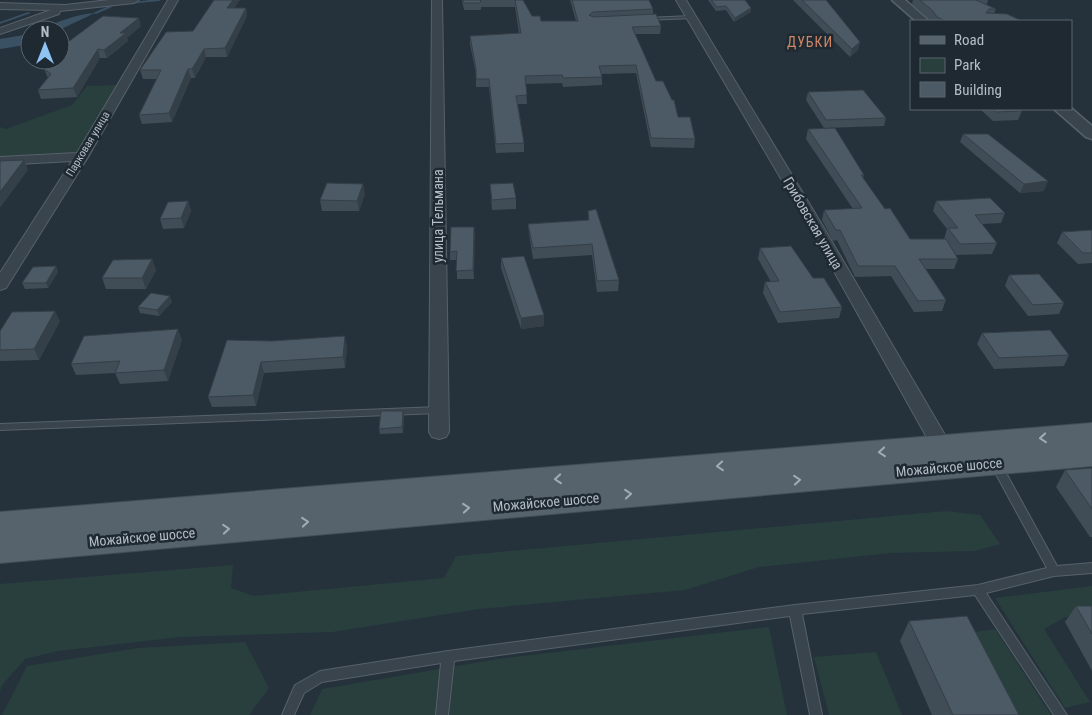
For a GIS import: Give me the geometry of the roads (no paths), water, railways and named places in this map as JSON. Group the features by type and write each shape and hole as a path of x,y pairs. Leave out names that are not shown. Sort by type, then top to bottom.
{"main road":[{"name":"Можайское шоссе","path":"0,525 1092,434"},
{"name":"Можайское шоссе","path":"0,549 1092,455"}],"street":[{"path":"0,6 65,8 134,0"},
{"name":"Парковая улица","path":"0,285 80,158 173,0"},
{"name":"улица Тельмана","path":"437,0 439,432"},
{"name":"Грибовская улица","path":"681,0 814,223 942,448"},
{"path":"898,0 921,20"},
{"path":"0,32 65,8"},
{"path":"1063,110 1092,134"},
{"path":"0,161 80,158"},
{"path":"0,555 38,546"}],"lane":[{"path":"642,20 691,17"},
{"path":"0,427 439,410"},
{"path":"995,463 1054,571"},
{"path":"288,715 299,689 320,677 448,656 795,610 978,590 1054,571 1092,568"},
{"path":"978,590 1061,715"},
{"path":"795,610 816,715"},
{"path":"442,715 448,656"}],"water":[{"path":"95,13 70,25 70,20 64,20 74,17"},
{"path":"20,36 20,46 0,49 0,39"}],"waterway":[{"path":"129,3 159,0"},
{"path":"95,13 110,7"},
{"path":"0,23 29,13"}],"district":[{"name":"ДУБКИ","path":"810,42"}]}
